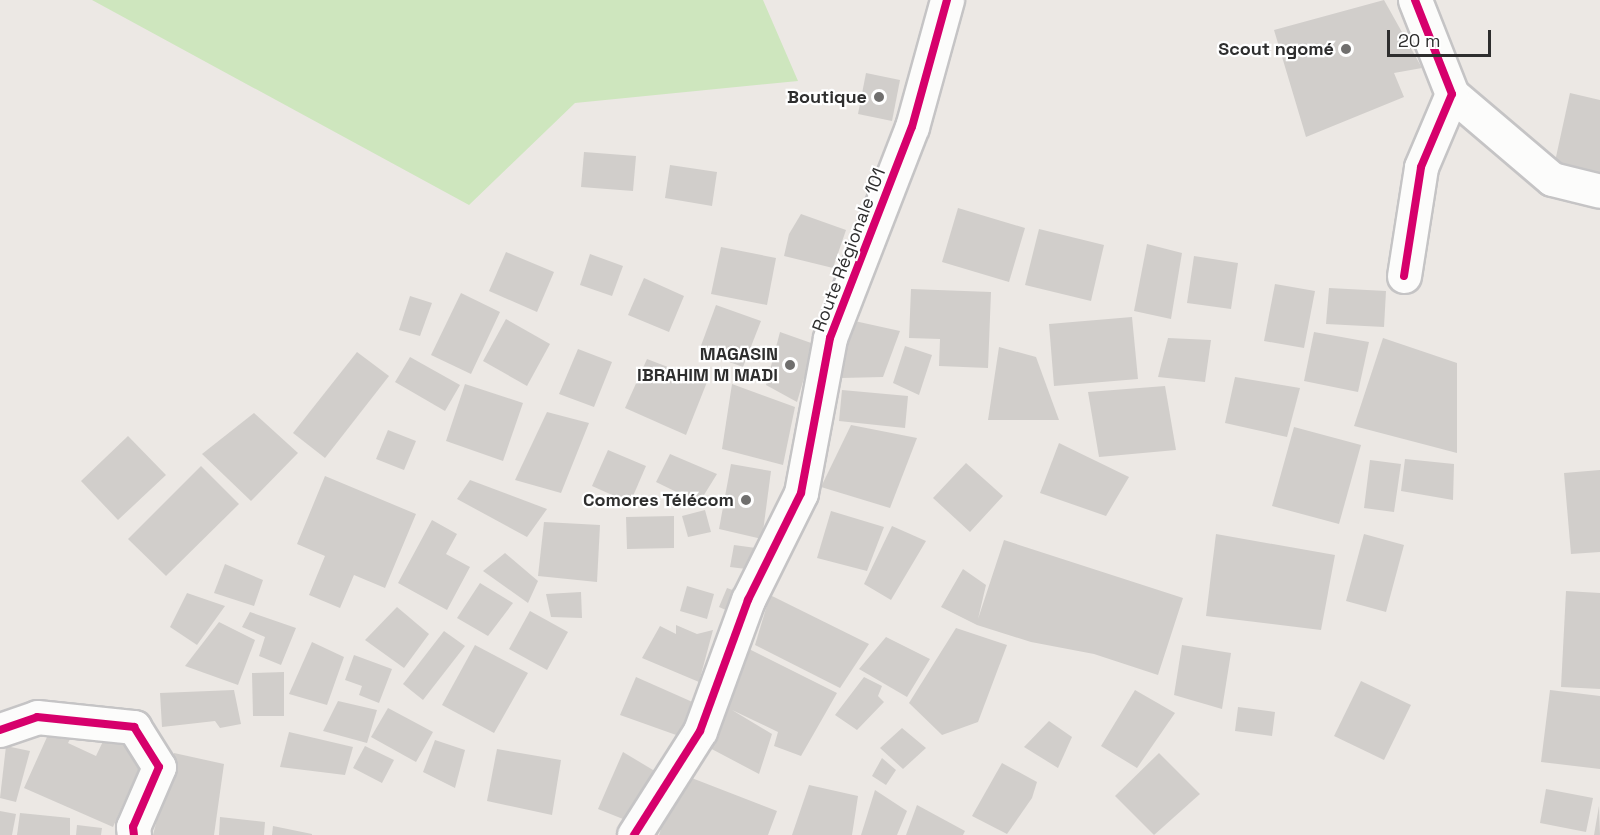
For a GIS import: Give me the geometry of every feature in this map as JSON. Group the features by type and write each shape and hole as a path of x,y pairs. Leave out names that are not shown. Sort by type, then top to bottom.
{"street":[{"name":"Route Régionale 101","path":"634,835 700,731 748,600 801,492 830,338 912,127 947,0"},
{"path":"1415,0 1452,94 1552,179 1600,191"},
{"path":"1404,276 1421,167 1452,94"},
{"path":"0,730 37,717 134,727 159,767 133,827 134,835"}],"green space":[{"path":"92,0 763,0 798,81 575,103 469,205"}],"building":[{"name":"Scout ngomé","path":"1384,0 1422,68 1394,73 1404,97 1306,137 1274,30"},
{"name":"Boutique","path":"866,73 900,80 892,121 858,114"},
{"path":"1570,93 1600,100 1600,176 1554,166"},
{"path":"584,152 636,156 633,191 581,187"},
{"path":"670,165 717,172 712,206 665,198"},
{"path":"958,208 1025,228 1009,282 942,262"},
{"path":"801,214 846,230 833,268 784,256 789,234"},
{"path":"1039,229 1104,245 1091,301 1025,285"},
{"path":"1147,244 1182,253 1171,319 1134,311"},
{"path":"721,247 776,258 767,305 711,294"},
{"path":"506,252 554,272 537,312 489,291"},
{"path":"590,254 623,266 612,296 580,285"},
{"path":"1194,256 1238,263 1231,309 1187,303"},
{"path":"644,278 684,296 669,332 628,315"},
{"path":"1275,284 1315,291 1304,348 1264,341"},
{"path":"1329,288 1386,291 1384,327 1326,324"},
{"path":"911,289 991,292 988,368 939,366 940,339 909,338"},
{"path":"461,293 500,312 471,374 431,355"},
{"path":"410,296 432,303 420,336 399,330"},
{"path":"716,305 761,321 743,367 699,351"},
{"path":"1132,317 1138,379 1054,386 1049,324"},
{"path":"506,319 550,344 527,386 483,361"},
{"path":"850,320 900,331 883,377 841,378 833,362"},
{"name":"MAGASIN IBRAHIM M MADI","path":"780,332 814,344 797,402 766,385"},
{"path":"1314,332 1369,342 1358,392 1304,381"},
{"path":"1168,338 1211,340 1205,382 1158,377"},
{"path":"1383,338 1457,363 1457,453 1354,426"},
{"path":"905,346 932,355 919,395 893,383"},
{"path":"999,347 1036,357 1059,420 988,420"},
{"path":"578,349 612,362 594,407 559,394"},
{"path":"357,352 389,376 325,458 293,433"},
{"path":"410,357 460,385 445,411 395,382"},
{"path":"647,359 707,382 686,435 625,408"},
{"path":"1235,377 1300,388 1287,437 1225,423"},
{"path":"465,384 523,403 503,461 446,441"},
{"path":"732,384 795,407 783,465 722,449"},
{"path":"1165,386 1176,450 1099,457 1088,392"},
{"path":"842,390 908,396 905,428 839,421"},
{"path":"547,412 589,423 561,493 515,480"},
{"path":"254,413 298,453 251,501 202,454"},
{"path":"851,425 917,438 890,508 821,487"},
{"path":"1294,427 1361,445 1339,524 1272,506"},
{"path":"388,430 416,441 404,470 376,459"},
{"path":"128,436 166,475 118,520 81,481"},
{"path":"1059,443 1129,477 1106,516 1040,493"},
{"path":"608,450 646,466 630,503 592,486"},
{"path":"670,454 717,474 699,503 656,482"},
{"path":"1405,459 1454,464 1453,500 1401,491"},
{"path":"1370,460 1401,464 1394,512 1364,508"},
{"path":"966,463 1003,496 970,532 933,498"},
{"name":"Comores Télécom","path":"731,464 771,471 762,539 719,529"},
{"path":"201,466 239,504 166,576 128,539"},
{"path":"1600,470 1600,552 1571,554 1564,473"},
{"path":"325,476 416,514 385,588 354,575 340,608 309,595 325,556 297,544"},
{"path":"470,480 547,509 527,537 457,499"},
{"path":"705,510 711,532 688,537 682,516"},
{"path":"831,511 884,527 867,571 817,558"},
{"path":"674,516 674,548 627,549 626,517"},
{"path":"432,520 457,534 446,554 470,567 447,610 398,583"},
{"path":"544,522 600,525 597,582 538,576"},
{"path":"892,526 926,541 891,600 864,584"},
{"path":"1216,534 1335,555 1321,630 1206,616"},
{"path":"1364,534 1404,545 1386,612 1346,601"},
{"path":"1004,540 1183,598 1158,675 1094,654 1031,642 977,625 941,607 963,569 986,585 978,619"},
{"path":"734,545 756,548 754,570 730,567"},
{"path":"505,553 538,581 528,603 483,571"},
{"path":"225,564 263,580 254,606 214,593"},
{"path":"480,583 513,603 488,636 457,618"},
{"path":"687,586 714,594 707,619 680,611"},
{"path":"727,588 744,594 735,614 719,607"},
{"path":"1566,591 1600,593 1600,689 1561,687"},
{"path":"581,592 582,618 551,617 546,594"},
{"path":"187,593 225,606 197,645 170,627"},
{"path":"770,595 869,644 840,688 755,645"},
{"path":"397,607 429,634 404,668 365,640"},
{"path":"530,611 568,632 547,670 509,649"},
{"path":"250,612 296,628 281,665 259,656 265,637 242,627"},
{"path":"219,622 255,640 238,685 185,666"},
{"path":"676,625 697,634 713,630 699,682 642,658 660,626 676,634"},
{"path":"956,628 1007,645 978,722 942,735 909,703"},
{"path":"444,631 465,646 423,700 403,684"},
{"path":"886,637 930,659 907,697 859,669"},
{"path":"312,642 344,657 327,705 289,694"},
{"path":"475,645 528,673 494,733 442,705"},
{"path":"1182,645 1231,653 1222,709 1174,695"},
{"path":"743,646 837,693 801,756 774,746 778,732 732,710 772,734 759,774 706,746"},
{"path":"354,655 392,669 379,703 359,695 362,686 345,680"},
{"path":"284,672 284,716 253,716 252,673"},
{"path":"636,677 697,704 679,736 620,715"},
{"path":"864,677 882,686 878,696 884,702 857,730 835,715"},
{"path":"1361,681 1411,705 1384,760 1334,736"},
{"path":"234,690 241,724 220,728 215,721 162,727 160,693"},
{"path":"1135,690 1175,713 1137,768 1101,746"},
{"path":"1550,690 1600,696 1600,769 1541,762"},
{"path":"338,701 377,710 367,743 323,731"},
{"path":"1238,707 1275,712 1272,736 1235,731"},
{"path":"388,708 433,732 416,762 371,737"},
{"path":"1049,721 1072,737 1058,768 1024,747"},
{"path":"52,726 72,735 68,743 96,756 106,735 146,753 113,827 24,788"},
{"path":"902,728 926,748 903,769 880,748"},
{"path":"289,732 353,747 345,775 280,767"},
{"path":"435,740 465,750 455,788 423,772"},
{"path":"6,746 30,751 16,802 0,798"},
{"path":"365,746 394,760 382,783 353,768"},
{"path":"497,749 561,760 552,815 487,801"},
{"path":"623,752 658,773 628,821 598,809"},
{"path":"174,753 224,764 214,835 153,835"},
{"path":"1159,753 1200,794 1154,835 1115,796"},
{"path":"882,758 896,770 886,785 872,776"},
{"path":"1002,763 1037,782 1032,798 1007,834 972,816"},
{"path":"684,775 777,811 768,835 659,835 665,817 660,809"},
{"path":"809,785 858,796 852,835 792,835"},
{"path":"1546,789 1593,798 1586,832 1540,823"},
{"path":"875,790 907,811 897,835 861,835"},
{"path":"917,805 965,831 963,835 906,835"},
{"path":"1599,806 1600,835 1594,835"},
{"path":"0,811 16,814 12,835 0,835"},
{"path":"20,813 70,818 70,835 17,835"},
{"path":"220,817 265,822 264,835 219,835"},
{"path":"77,825 102,828 101,835 76,835"},
{"path":"273,826 312,834 312,835 272,835"}],"cycle path":[{"path":"634,835 700,731 748,600 801,493 830,338 912,127 947,0"},
{"path":"1404,276 1421,167 1452,94 1415,0"},
{"path":"0,730 37,717 134,727 159,767 133,827 134,835"}],"place":[{"name":"Scout ngomé","path":"1346,49"},
{"name":"Boutique","path":"879,97"},
{"name":"MAGASIN IBRAHIM M MADI","path":"790,365"},
{"name":"Comores Télécom","path":"746,500"}]}
